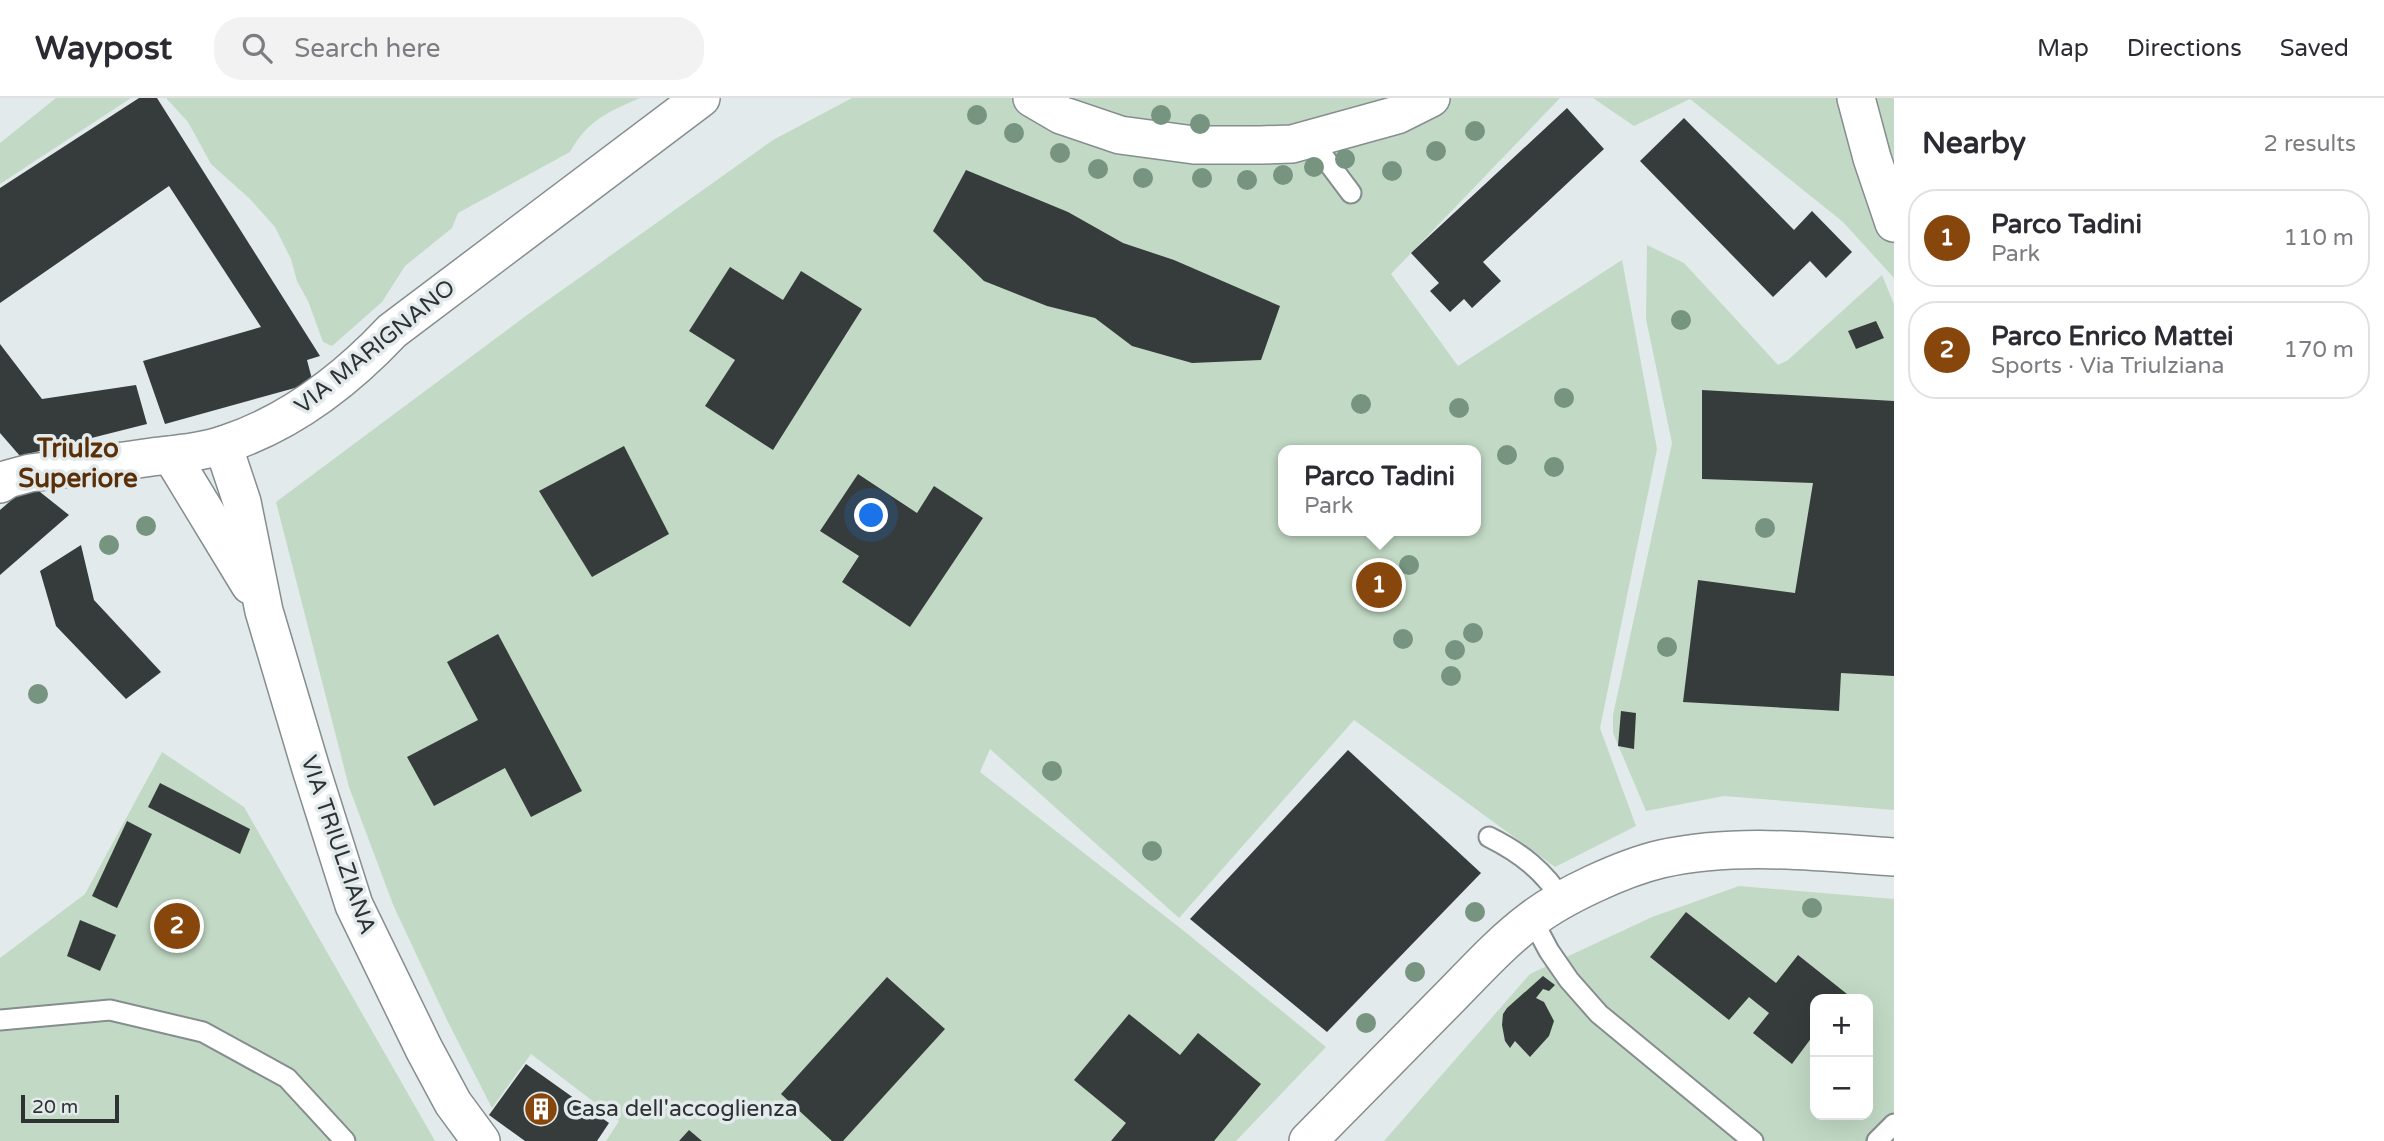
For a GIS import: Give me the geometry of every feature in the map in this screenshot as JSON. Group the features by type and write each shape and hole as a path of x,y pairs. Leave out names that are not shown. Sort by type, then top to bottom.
{"street":[{"name":"VIA MARIGNANO","path":"3,478 171,455 223,445 276,422 328,390 362,362 392,331 701,98"},
{"path":"1032,98 1061,115 1120,135 1194,145 1292,144 1397,115 1431,98"},
{"path":"1856,98 1872,158 1894,223"},
{"name":"VIA TRIULZIANA","path":"223,445 245,513 264,611 354,905 424,1049 453,1102 481,1141"},
{"name":"VIA TRIULZIANA","path":"171,455 225,541 264,611"},
{"path":"1308,1141 1469,978 1532,919 1563,901 1626,871 1661,859 1718,851 1783,850 1894,857"}],"lane":[{"path":"1317,136 1324,157 1351,193"},
{"path":"1489,836 1515,850 1547,877 1563,901"},
{"path":"1532,919 1569,980 1599,1014 1753,1141"},
{"path":"0,1020 110,1010 203,1032 287,1078 345,1141"},
{"path":"1877,1141 1894,1124"}],"green space":[{"path":"56,98 131,98 0,184 0,143"},
{"path":"166,98 640,98 600,118 584,132 570,152 458,213 452,228 405,266 382,302 332,346 323,342 308,301 297,281 291,259 275,227 251,200 211,164 188,122"},
{"path":"852,98 1560,98 1391,274 1458,366 1622,260 1657,449 1600,728 1636,826 1555,867 1354,720 1179,918 990,749 980,772 1184,931 1326,1047 1236,1141 606,1141 619,1121 531,1054 492,1108 394,907 349,787 276,502 527,315 773,140"},
{"path":"1593,98 1894,98 1894,278 1843,222 1690,99 1634,126"},
{"path":"1647,245 1684,263 1778,365 1788,360 1882,275 1894,304 1894,810 1724,796 1646,811 1613,733 1613,715 1672,443 1646,319"},
{"path":"162,752 244,807 435,1141 0,1141 0,958 85,894"},
{"path":"1739,886 1894,899 1894,1141 1384,1141 1530,974 1652,917"}],"building":[{"path":"139,98 157,98 320,356 307,360 313,383 165,424 143,361 261,327 169,186 0,303 0,188"},
{"path":"1567,108 1604,149 1483,262 1501,281 1472,308 1464,299 1450,312 1430,291 1439,283 1411,253"},
{"path":"1684,118 1794,230 1812,211 1852,252 1826,278 1810,261 1773,297 1640,161"},
{"path":"966,170 1068,212 1123,243 1174,260 1280,306 1261,360 1192,363 1132,346 1095,318 1047,306 984,281 933,231"},
{"path":"730,267 783,300 801,271 862,309 773,450 705,406 735,360 689,331"},
{"path":"1876,321 1884,338 1856,349 1848,331"},
{"path":"0,344 42,399 136,385 147,424 20,456 0,433"},
{"path":"1702,390 1894,401 1894,676 1841,673 1839,711 1683,702 1698,580 1795,593 1813,483 1702,479"},
{"path":"624,446 669,534 592,577 539,491"},
{"path":"858,474 917,513 934,486 983,518 910,627 842,582 859,556 820,531"},
{"path":"30,484 69,515 0,575 0,510"},
{"path":"81,545 94,600 161,672 126,699 56,626 40,571"},
{"path":"498,634 582,791 531,817 505,768 434,806 407,757 478,720 447,662"},
{"path":"1621,711 1636,713 1634,749 1618,746"},
{"path":"1348,750 1481,873 1327,1032 1190,919"},
{"path":"160,783 250,829 240,854 148,807"},
{"path":"127,821 152,834 117,908 92,896"},
{"path":"1686,912 1776,983 1798,955 1847,994 1810,994 1810,1040 1792,1064 1753,1033 1769,1013 1749,997 1729,1020 1650,957"},
{"path":"80,920 116,935 100,971 67,956"},
{"path":"1543,976 1555,985 1549,991 1543,989 1536,998 1544,1002 1554,1021 1549,1036 1530,1057 1515,1041 1510,1048 1505,1041 1503,1014"},
{"path":"887,977 945,1029 843,1141 832,1141 781,1094"},
{"path":"1129,1014 1180,1055 1198,1033 1261,1084 1214,1141 1111,1141 1126,1123 1074,1080"},
{"name":"Casa dell'accoglienza","path":"526,1064 609,1123 597,1141 525,1141 489,1115"},
{"path":"689,1130 702,1141 679,1141"}],"place":[{"name":"Parco Tadini","path":"1379,585"},
{"name":"Parco Enrico Mattei","path":"177,926"},
{"name":"Casa dell'accoglienza","path":"541,1109"}],"district":[{"name":"Triulzo Superiore","path":"78,463"}]}
